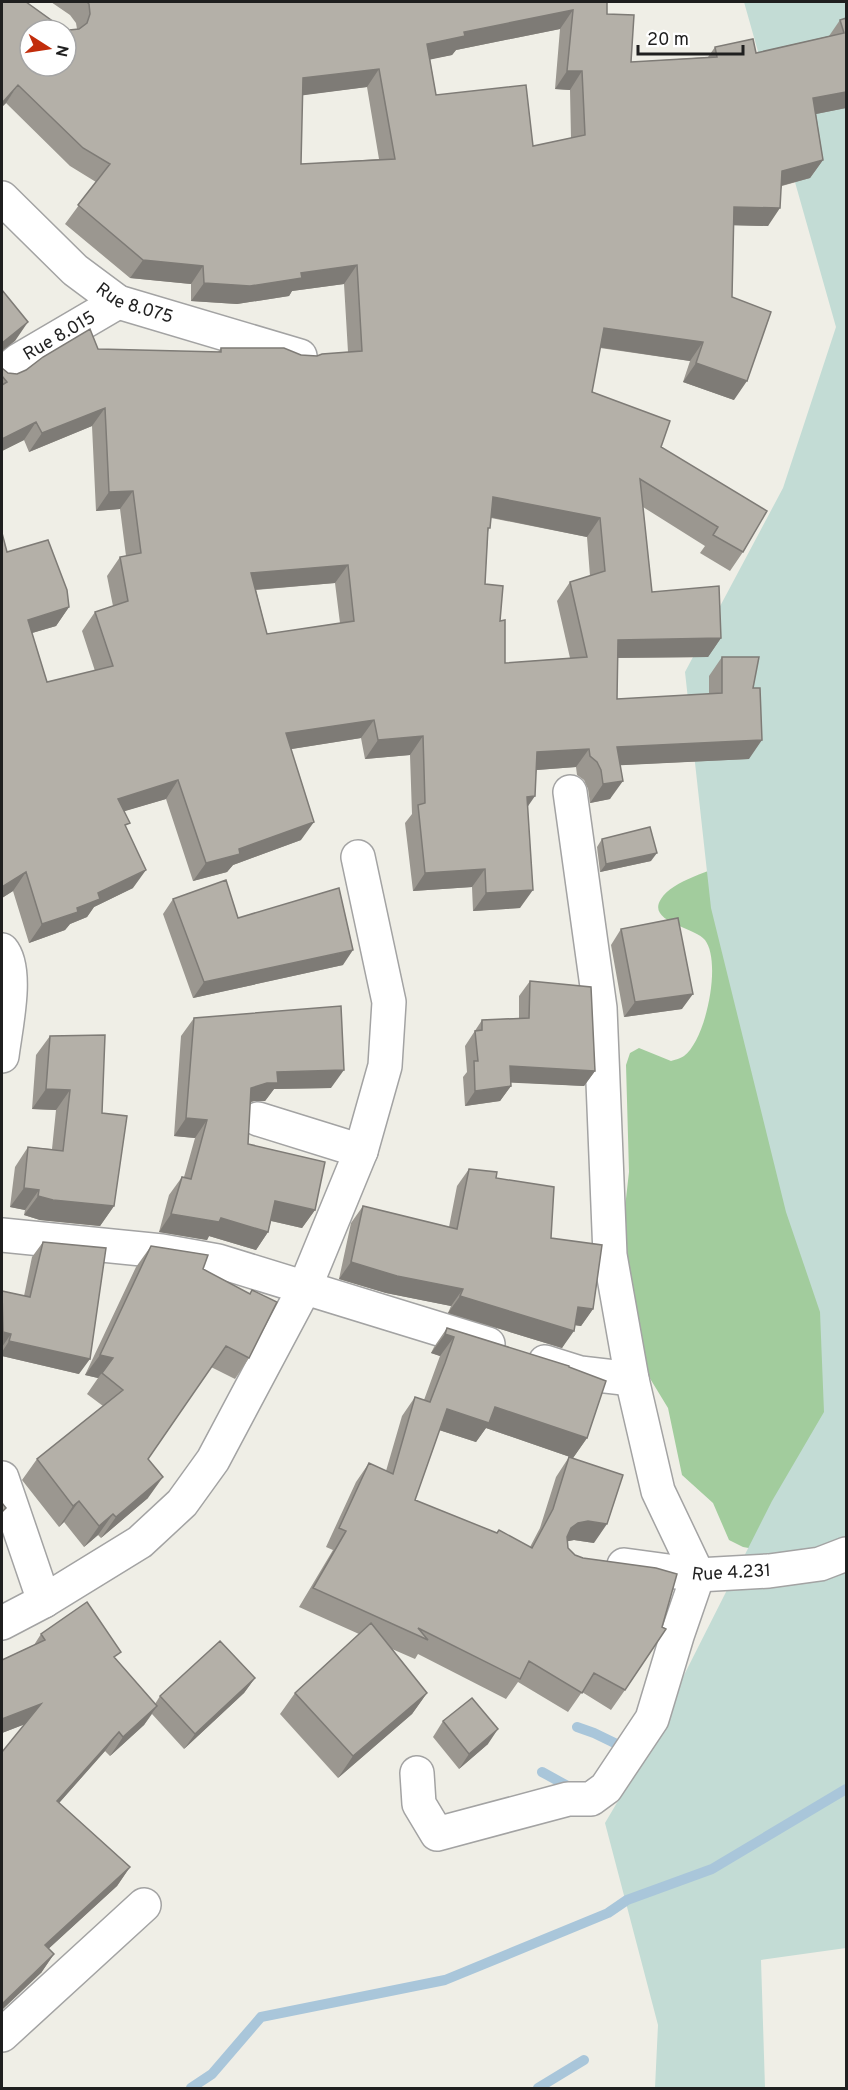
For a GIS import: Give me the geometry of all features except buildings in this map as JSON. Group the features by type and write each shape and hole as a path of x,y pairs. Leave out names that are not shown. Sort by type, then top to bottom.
{"street":[{"name":"Rue 8.075","path":"2,198 75,270 118,302 300,356"},
{"name":"Rue 8.015","path":"2,374 19,360 118,302"},
{"path":"417,1773 419,1804 437,1834 568,1799 591,1799 606,1788 652,1719 698,1575 658,1491 632,1380 610,1254 600,1008 570,792"},
{"path":"2,1623 44,1601 140,1542 182,1503 213,1460 305,1287 362,1151 386,1066 389,1002 358,857"},
{"path":"2,950 11,977 2,1056"},
{"path":"258,1119 362,1151"},
{"path":"2,1235 119,1246 218,1260 580,1373 632,1380"},
{"path":"2,1478 44,1601"},
{"name":"Rue 4.231","path":"604,1563 698,1575 769,1571 820,1564 846,1554"},
{"path":"2,2035 144,1905"}],"green space":[{"path":"771,836 846,1541 765,1551 743,1547 729,1540 713,1503 682,1475 668,1408 643,1367 614,1254 624,1216 629,1172 626,1065 630,1053 639,1048 671,1061 684,1056 699,1034 705,1018 712,982 710,951 705,940 700,935 666,919 658,907 661,899 674,886 738,859"}],"shaded area":[{"path":"744,2 846,2 846,1948 761,1960 765,2088 655,2088 658,2025 605,1823 635,1772 772,1501 824,1412 820,1312 786,1212 711,908 685,672 783,488 836,327"}],"waterway":[{"path":"577,1727 629,1750"},
{"path":"542,1772 573,1789"},
{"path":"191,2088 212,2074 261,2017 445,1980 608,1913 627,1900 712,1869 846,1789"},
{"path":"538,2088 584,2060"}]}
